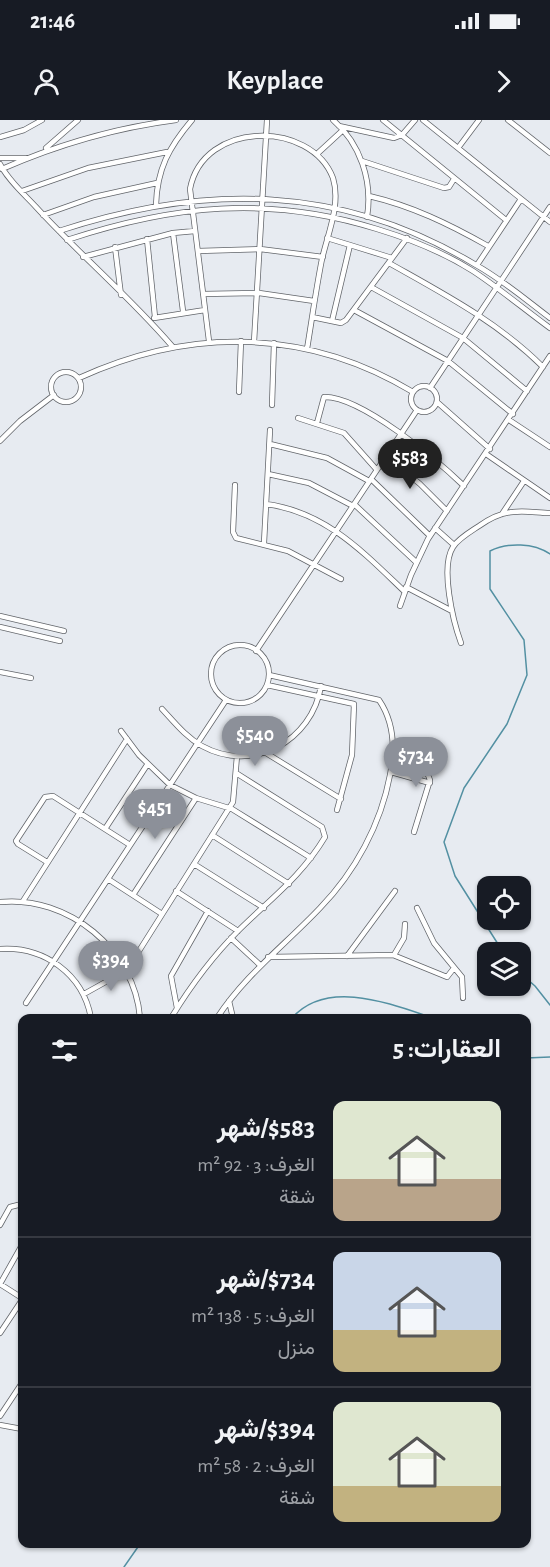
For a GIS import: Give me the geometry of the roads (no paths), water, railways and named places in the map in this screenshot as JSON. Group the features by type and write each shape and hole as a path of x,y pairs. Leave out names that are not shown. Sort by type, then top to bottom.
{"street":[{"path":"0,137 24,130 42,120"},
{"path":"42,151 78,120"},
{"path":"172,346 149,319 83,257 1,167 42,151 111,130 176,120"},
{"path":"156,205 157,183 167,152 192,120"},
{"path":"254,342 259,292 261,198 267,120"},
{"path":"333,120 341,128 362,161 369,196 367,217"},
{"path":"383,120 506,220"},
{"path":"341,128 392,138 402,135 415,120"},
{"path":"423,120 550,222"},
{"path":"458,148 479,120"},
{"path":"508,120 550,153"},
{"path":"258,128 278,129"},
{"path":"318,153 341,128"},
{"path":"286,132 308,143 318,153 332,176 334,208 314,301 307,349"},
{"path":"209,341 192,200 193,175 199,163 216,143 233,133"},
{"path":"21,191 98,165 167,152"},
{"path":"0,158 28,158"},
{"path":"362,161 444,188 454,179"},
{"path":"43,215 94,197 157,183"},
{"path":"369,196 410,207 449,224 488,246"},
{"path":"59,231 156,205 192,200 261,198 334,208 428,239 477,265 550,318"},
{"path":"477,265 521,199"},
{"path":"67,240 133,220 193,209 261,207 332,216 407,238 446,256 496,287 550,328"},
{"path":"430,388 550,207"},
{"path":"83,257 147,239 195,231"},
{"path":"173,233 183,311"},
{"path":"327,237 390,261 478,314 543,367"},
{"path":"312,317 343,322 407,238"},
{"path":"147,239 155,317"},
{"path":"332,321 350,245"},
{"path":"115,247 121,295"},
{"path":"198,251 260,249 323,257"},
{"path":"371,287 463,338 527,391"},
{"path":"203,294 259,292 314,301"},
{"path":"149,319 183,311 205,310"},
{"path":"354,310 448,361 513,414"},
{"path":"79,378 80,393 73,400 63,402 54,395 52,382 57,374 67,372 79,378 134,356 172,346 209,341 241,341 273,343 307,349 358,363 413,392"},
{"path":"239,392 241,341"},
{"path":"272,405 273,343"},
{"path":"400,606 416,562 430,536 550,356"},
{"path":"423,386 430,388 436,394 436,402 428,411 417,410 412,403 413,392 423,386"},
{"path":"0,441 28,414 54,395"},
{"path":"317,423 323,398 327,396 369,414 401,433 464,486"},
{"path":"436,402 490,449"},
{"path":"256,651 417,410"},
{"path":"298,418 344,433 377,470"},
{"path":"509,420 550,447"},
{"path":"264,543 270,430"},
{"path":"270,444 327,458 370,480 430,536"},
{"path":"486,454 550,498"},
{"path":"386,456 420,484 447,511"},
{"path":"268,474 309,483 354,505 416,562"},
{"path":"502,514 524,481"},
{"path":"235,485 234,536 240,540 264,543 315,564 341,579"},
{"path":"266,504 304,513 337,530 405,589 452,611"},
{"path":"461,642 452,611 449,561 454,545 491,518 502,514 514,511 550,513"},
{"path":"435,528 454,545"},
{"path":"0,616 64,631"},
{"path":"0,627 60,641"},
{"path":"236,645 246,646 256,651 265,661 269,675 267,685 258,697 240,704 226,700 218,694 211,681 212,666 216,657 223,650 236,645"},
{"path":"0,672 31,678"},
{"path":"220,1014 260,965 325,903 351,869 375,824 391,772 393,738 380,700 269,675"},
{"path":"267,685 350,701 354,705 352,754 337,810"},
{"path":"162,709 198,744 217,753 237,756 266,753 285,744 303,728 312,716 321,686"},
{"path":"26,1003 226,700"},
{"path":"122,731 147,765 170,785 196,798 230,808 311,858"},
{"path":"23,902 127,740"},
{"path":"414,832 430,783 430,776 416,745"},
{"path":"266,753 341,799"},
{"path":"84,994 127,970 230,808 234,798 237,756"},
{"path":"105,829 147,765"},
{"path":"391,772 430,783"},
{"path":"173,1014 199,976 231,938 289,884 325,837 324,828 236,773"},
{"path":"47,862 18,844 17,839 46,796 53,795 130,845"},
{"path":"133,895 196,798"},
{"path":"212,835 289,884"},
{"path":"194,864 264,908"},
{"path":"108,879 162,914"},
{"path":"176,891 238,931"},
{"path":"347,956 395,891"},
{"path":"0,902 23,902 47,906 80,921 108,946 127,970 136,994 139,1014"},
{"path":"417,908 434,943 463,981 463,998"},
{"path":"177,1008 170,985 171,974 208,911"},
{"path":"394,956 404,938 405,924"},
{"path":"231,938 260,965"},
{"path":"0,949 31,952 53,962 72,977 84,994 90,1014"},
{"path":"268,957 394,956 446,976 454,968"},
{"path":"229,1001 232,1014"},
{"path":"0,1225 10,1207 18,1205"},
{"path":"18,1252 0,1284 18,1298"},
{"path":"0,1333 18,1307"},
{"path":"0,1317 8,1322"},
{"path":"0,1416 18,1389"},
{"path":"0,1425 18,1428"}],"waterway":[{"path":"497,942 455,876 444,842 464,788 507,724 527,675 524,640 490,589 490,551 505,546 521,545 544,550 550,554"},
{"path":"531,983 550,1005"},
{"path":"297,1014 306,1006 323,999 341,997 379,1001 421,1014"},
{"path":"531,1058 550,1057"},
{"path":"124,1567 137,1548"}]}
